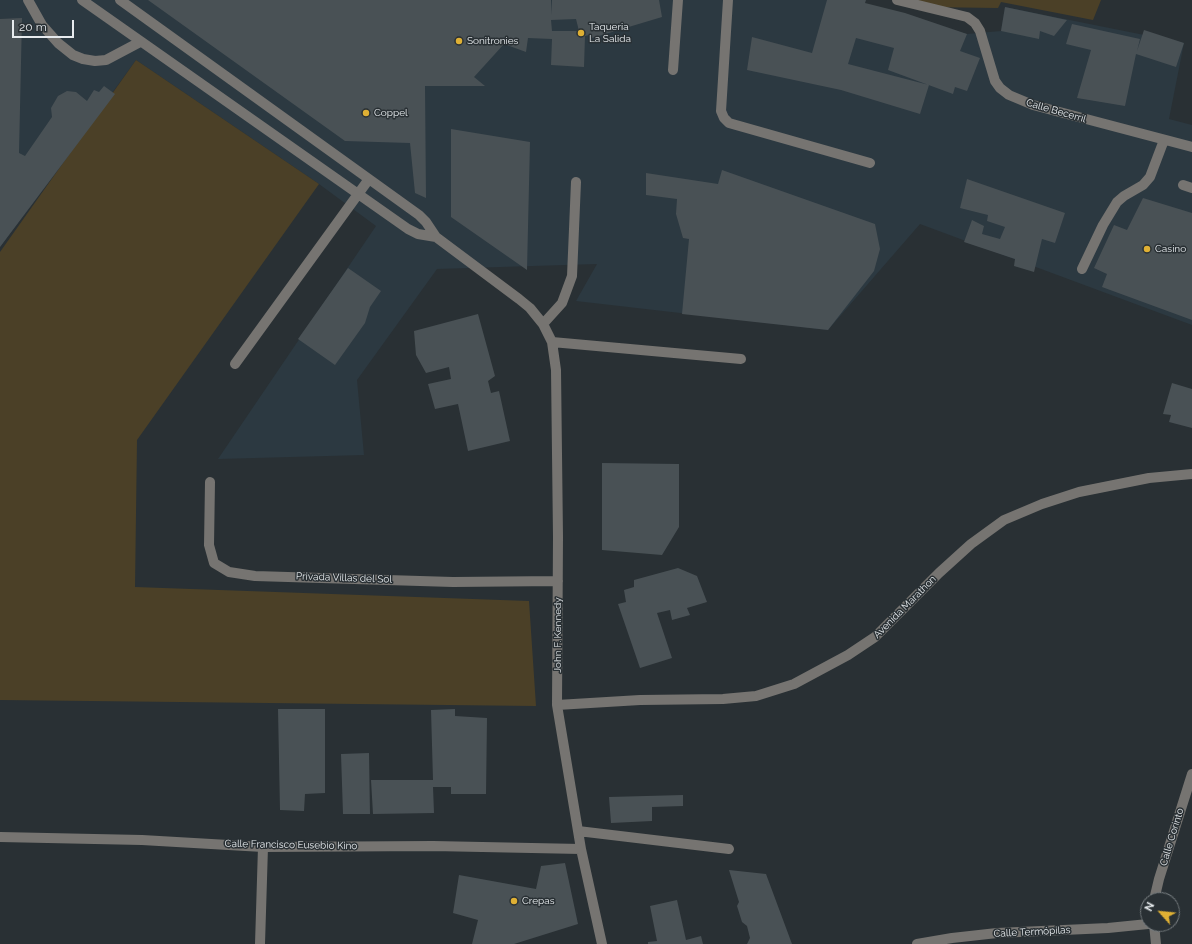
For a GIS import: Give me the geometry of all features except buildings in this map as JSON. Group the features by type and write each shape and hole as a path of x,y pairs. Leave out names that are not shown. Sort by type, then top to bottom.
{"street":[{"path":"28,0 32,10 42,25 58,43 73,55 95,61 106,60 140,42"},
{"path":"82,0 408,229 418,234 436,237"},
{"path":"120,0 419,215 436,237"},
{"path":"673,70 678,0"},
{"path":"728,0 720,111 724,118 729,123 870,163"},
{"name":"Calle Becerril","path":"897,0 967,18 975,23 980,31 995,80 1000,88 1009,95 1033,105 1192,147"},
{"path":"1082,269 1112,209 1124,196 1143,185 1150,177 1164,140"},
{"path":"236,364 369,179"},
{"path":"543,324 562,303 572,276 576,182"},
{"name":"John F. Kennedy","path":"436,237 530,308 543,324 552,342 556,377 558,581 557,705 581,848 602,944"},
{"path":"552,342 741,359"},
{"name":"Avenida Marathon","path":"557,705 654,700 723,699 756,696 794,684 848,655 875,637 939,573 971,544 1004,520 1079,492 1149,478 1192,474"},
{"name":"Privada Villas del Sol","path":"210,482 209,545 214,563 229,572 255,576 454,582 558,581"},
{"name":"Calle Corinto","path":"1156,892 1192,774"},
{"path":"578,831 729,849"},
{"name":"Calle Francisco Eusebio Kino","path":"0,837 142,840 263,847 433,846 581,848"},
{"path":"260,944 263,847"},
{"name":"Calle Termópilas","path":"917,944 997,933 1108,928 1140,925"},
{"path":"1155,932 1156,944"}],"shaded area":[{"path":"0,0 845,0 967,34 1001,31 1005,7 1184,43 1169,119 1192,125 1192,325 920,224 828,330 576,301 597,264 437,269 357,380 364,455 218,459 376,226 319,184 136,60 0,247"},
{"path":"906,0 1101,0 1093,20 1001,2 998,8 926,7"},
{"path":"136,60 319,184 137,440 135,587 529,601 536,706 0,700 0,252"}],"place":[{"name":"Taqueria La Salida","path":"581,33"},
{"name":"Sonitronies","path":"459,41"},
{"name":"Coppel","path":"366,113"},
{"name":"Casino","path":"1147,249"},
{"name":"Crepas","path":"514,901"}]}
